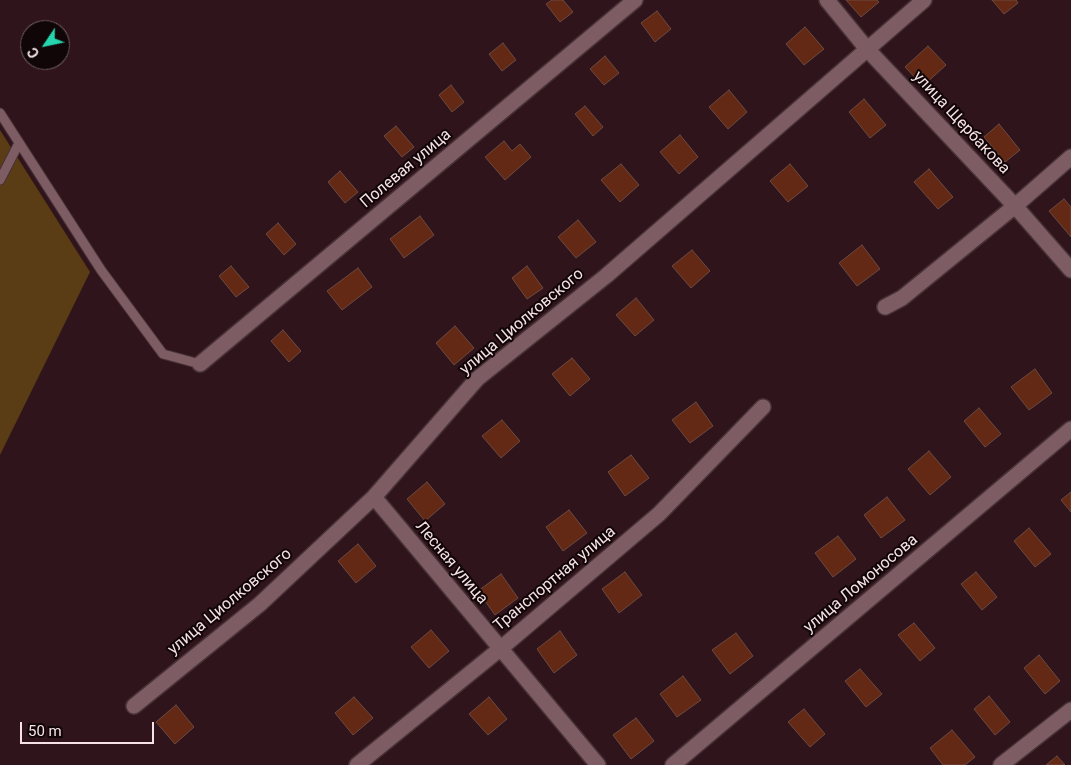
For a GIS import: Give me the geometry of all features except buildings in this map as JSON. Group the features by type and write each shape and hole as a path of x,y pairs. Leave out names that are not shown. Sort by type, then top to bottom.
{"street":[{"name":"Полевая улица","path":"200,364 635,0"},
{"name":"улица Щербакова","path":"827,0 867,49 1015,206 1071,270"},
{"name":"улица Циолковского","path":"134,706 260,604 374,497 477,379 606,276 924,0"},
{"path":"886,307 902,298 1015,206 1071,157"},
{"name":"Транспортная улица","path":"357,765 500,649 659,514 763,407"},
{"name":"улица Ломоносова","path":"673,765 1071,429"},
{"name":"Лесная улица","path":"374,497 598,765"},
{"path":"1001,765 1071,710"}],"lane":[{"path":"0,113 100,270 163,354 200,364"},
{"path":"0,180 19,142"}],"shaded area":[{"path":"0,130 90,272 0,455"}]}
